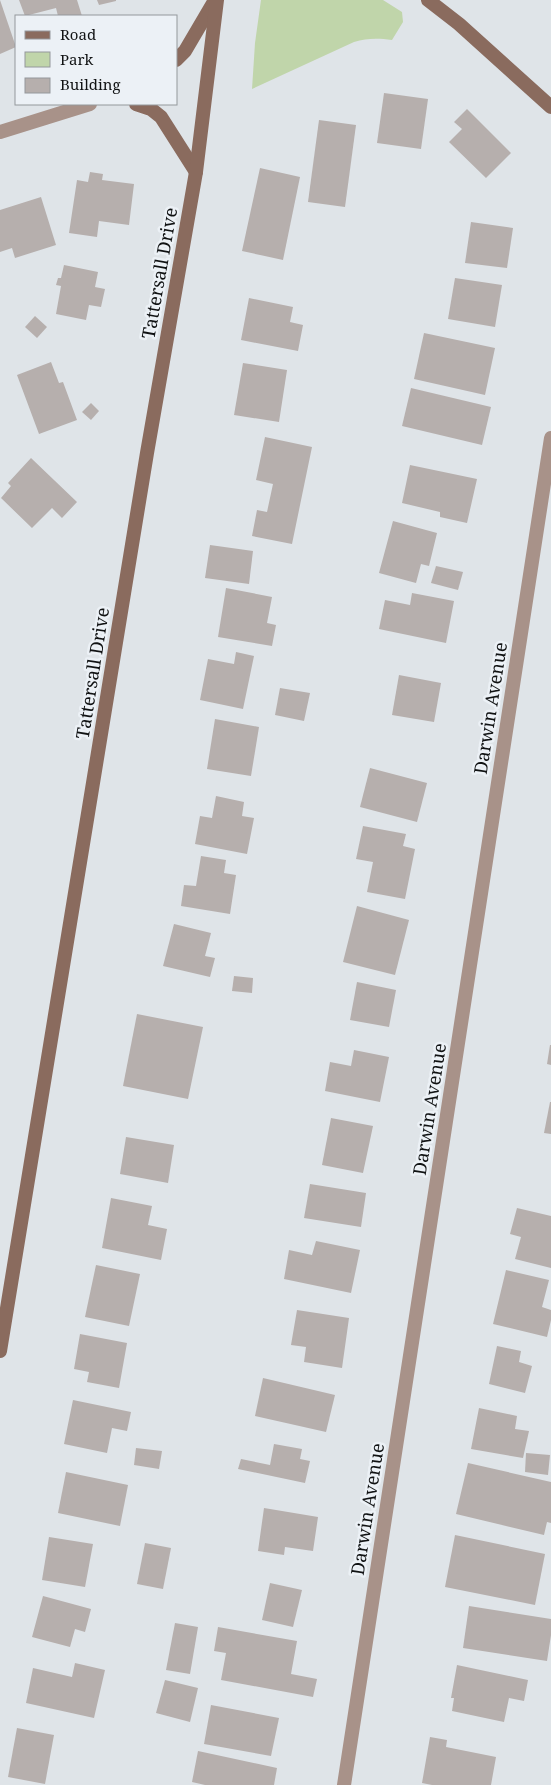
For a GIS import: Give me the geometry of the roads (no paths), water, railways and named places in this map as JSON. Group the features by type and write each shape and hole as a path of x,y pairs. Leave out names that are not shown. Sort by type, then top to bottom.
{"main road":[{"path":"178,58 185,51 216,0"},
{"name":"Tattersall Drive","path":"0,1351 145,462 196,172 216,0"},
{"path":"428,0 459,24 551,107"},
{"path":"441,0 459,24"},
{"path":"139,105 151,109 162,117 196,172"}],"street":[{"path":"0,132 87,105"},
{"name":"Darwin Avenue","path":"344,1785 551,438"}]}
